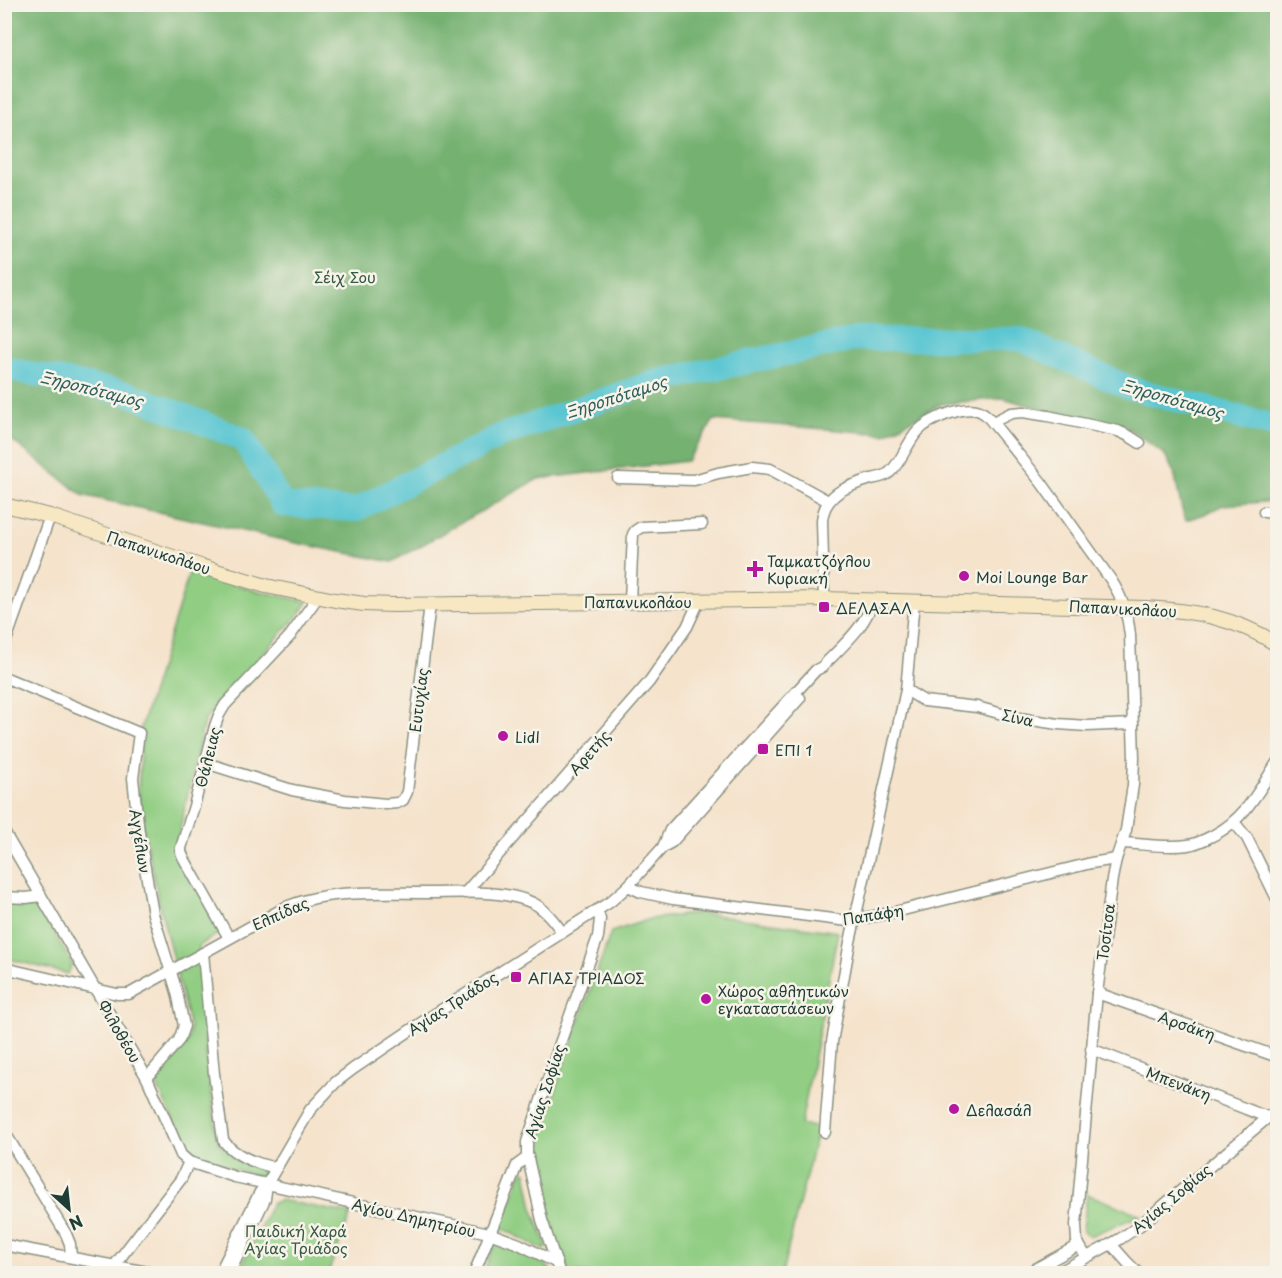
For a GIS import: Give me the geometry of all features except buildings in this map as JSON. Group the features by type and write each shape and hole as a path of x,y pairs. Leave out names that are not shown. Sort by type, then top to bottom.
{"main road":[{"name":"Παπανικολάου","path":"4,505 50,516 266,586 317,598 364,604 824,599 1175,609 1206,614 1246,627 1278,645"}],"street":[{"path":"824,599 822,520 828,501 844,489 889,473 916,433 940,418 956,411 976,410 993,422 1015,412 1033,413 1118,431 1140,443"},
{"name":"Τοσίτσα","path":"993,422 1041,482 1111,580 1125,607 1130,635 1133,785 1126,830 1112,879 1091,1048 1076,1226 1076,1238 1086,1257"},
{"path":"618,478 694,480 752,467 770,469 828,501"},
{"path":"1263,512 1278,513"},
{"path":"4,646 50,516"},
{"path":"630,601 635,531 644,526 702,524"},
{"name":"Θάλειας","path":"229,938 181,852 215,726 222,710 290,636 317,598"},
{"name":"Αγίας Τριάδος","path":"219,1274 260,1192 267,1184 310,1110 336,1082 414,1027 610,902 628,886 663,847 670,830 816,670 822,667 864,621 871,608 872,600"},
{"name":"Αρετής","path":"465,893 649,682 687,627 699,601"},
{"path":"825,1132 832,1042 906,690 914,601"},
{"name":"Ευτυχίας","path":"206,763 284,788 327,797 386,804 403,800 406,797 430,604"},
{"name":"Αγγέλων","path":"4,677 139,733 133,778 139,833 153,914 171,972 184,1026 179,1040 147,1078"},
{"name":"Σίνα","path":"906,690 924,701 977,707 1013,717 1058,724 1087,726 1133,724"},
{"path":"1123,843 1190,845 1211,836 1234,822 1248,807 1278,761"},
{"path":"1234,822 1245,834 1276,892"},
{"name":"Φιλοθέου","path":"4,832 147,1078 178,1148 189,1162"},
{"name":"Παπάφη","path":"628,886 640,892 672,899 837,921 856,920 1091,863 1116,859"},
{"name":"Ελπίδας","path":"4,968 117,994 129,994 286,907 311,898 342,894 465,893 503,896 535,904 546,912 562,932"},
{"path":"4,897 41,896"},
{"name":"Αγίας Σοφίας","path":"558,1268 542,1220 526,1146 598,937 600,919 597,910"},
{"path":"203,953 214,1074 223,1140 230,1147 255,1162 276,1168"},
{"name":"Αρσάκη","path":"1097,993 1278,1057"},
{"name":"Μπενάκη","path":"1091,1048 1267,1118"},
{"name":"Αγίας Σοφίας","path":"1056,1274 1128,1234 1150,1218 1278,1108"},
{"path":"4,1131 66,1234 71,1257"},
{"path":"474,1274 517,1166 528,1157"},
{"path":"114,1266 181,1179 189,1162 235,1177 267,1184"},
{"name":"Αγίας Τριάδος","path":"229,1274 265,1199 267,1184"},
{"name":"Αγίου Δημητρίου","path":"267,1184 489,1233 519,1244 558,1268"},
{"path":"1111,1244 1139,1274"},
{"path":"4,1245 158,1274"},
{"path":"1026,1274 1079,1245"}],"green space":[{"name":"Σέιχ Σου","path":"4,5 1277,5 1277,501 1223,505 1186,520 1174,473 1165,455 1127,427 1054,413 1003,398 941,404 885,434 714,420 687,461 538,479 392,562 82,495 5,435"},
{"path":"190,571 250,589 308,602 224,695 204,721 177,843 222,931 199,946 206,1053 217,1138 220,1145 265,1169 261,1177 190,1156 155,1081 188,1041 190,1028 143,827 138,794 139,733"},
{"path":"5,900 38,904 72,964 68,974 5,958"},
{"path":"700,913 838,932 801,1124 818,1128 782,1273 568,1273 541,1195 536,1163 537,1148 611,932 650,919"},
{"path":"524,1171 546,1249 501,1228 521,1173"},
{"path":"1087,1194 1141,1215 1090,1236 1083,1230"},
{"name":"Παιδική Χαρά Αγίας Τριάδος","path":"280,1200 351,1214 328,1273 238,1273 272,1203"},
{"path":"495,1241 527,1253 553,1273 483,1274"}],"waterway":[{"name":"Ξηροπόταμος","path":"4,368 127,393 243,439 283,505 355,510 502,435 657,381 856,339 1020,339 1130,388 1278,427"}],"place":[{"name":"Ταμκατζόγλου Κυριακή","path":"755,569"},
{"name":"Moi Lounge Bar","path":"964,576"},
{"name":"ΔΕΛΑΣΑΛ","path":"824,607"},
{"name":"Lidl","path":"503,736"},
{"name":"ΕΠΙ 1","path":"763,749"},
{"name":"ΑΓΙΑΣ ΤΡΙΑΔΟΣ","path":"516,977"},
{"name":"Χώρος αθλητικών εγκαταστάσεων","path":"706,999"},
{"name":"Δελασάλ","path":"954,1109"}]}
